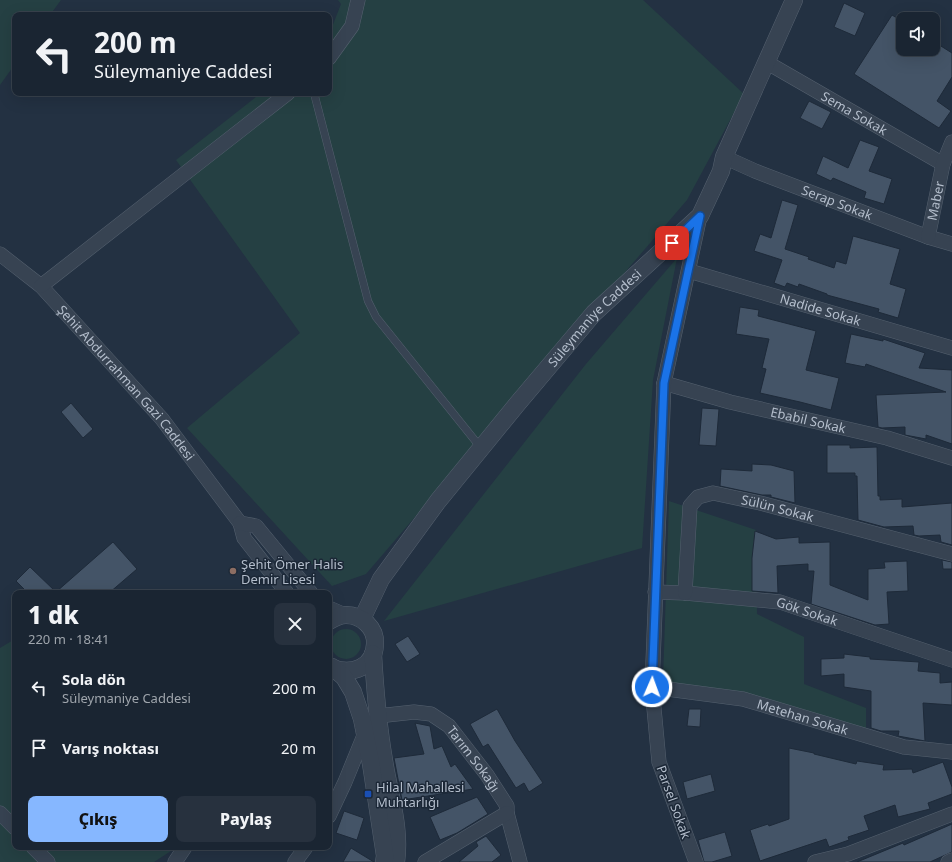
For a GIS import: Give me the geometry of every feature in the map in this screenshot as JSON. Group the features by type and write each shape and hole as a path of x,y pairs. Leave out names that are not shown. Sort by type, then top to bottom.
{"street":[{"path":"332,54 352,26 358,0"},
{"name":"Süleymaniye Caddesi","path":"362,619 381,579 438,501 594,313 700,216 721,171 724,157 794,0"},
{"name":"Sema Sokak","path":"766,62 943,164"},
{"path":"42,286 284,96"},
{"name":"Maber","path":"928,237 943,164 952,142"},
{"name":"Serap Sokak","path":"724,157 755,172 928,237 952,244"},
{"name":"Parsel Sokak","path":"696,862 659,762 652,687 664,383 700,216"},
{"name":"Şehit Abdurrahman Gazi Caddesi","path":"0,254 42,286 162,419 240,523 244,538 285,590"},
{"name":"Nadide Sokak","path":"689,271 952,348"},
{"name":"Ebabil Sokak","path":"664,383 730,402 887,438 952,458"},
{"name":"Sülün Sokak","path":"685,593 690,506 698,497 713,493 760,503 952,554"},
{"path":"240,523 256,526 309,590"},
{"name":"Gök Sokak","path":"655,592 685,593 780,602 952,660"},
{"path":"332,609 362,619 369,625 374,634 375,644 373,654 376,701 383,759 397,822 398,850 396,862"},
{"path":"332,619 345,614"},
{"path":"332,667 341,671 356,670 368,662 373,654"},
{"path":"332,668 344,678 353,692 362,719 371,764 385,856 384,862"},
{"name":"Metehan Sokak","path":"652,687 743,699 904,747 952,752"},
{"name":"Tarım Sokağı","path":"378,716 414,712 425,713 431,714 449,726 487,775 508,806 507,813 520,862"},
{"path":"332,810 365,733"},
{"path":"0,813 12,825"},
{"path":"425,862 507,813"},
{"path":"815,862 848,854 952,814"},
{"path":"36,850 48,862"},
{"path":"175,862 183,850"},
{"path":"295,862 304,850"},
{"path":"948,862 952,860"}],"lane":[{"path":"315,96 368,301 376,317 482,448"}],"green space":[{"path":"0,0 61,0 52,12 12,12 12,68 0,85"},
{"path":"338,0 643,0 744,94 687,200 366,574 332,586 187,428 300,333 176,160 257,96 332,96 332,27 341,4"},
{"path":"677,258 653,380 642,548 384,621 586,364"},
{"path":"669,501 756,530 757,614 804,637 804,684 866,708 866,730 663,680"},
{"path":"340,630 352,630 357,633 360,638 360,650 357,655 352,658 340,658 335,655 332,650 332,638 335,633"},
{"path":"12,641 12,850 172,850 154,862 0,862 0,648"}],"building":[{"path":"844,3 865,13 855,36 834,27"},
{"path":"892,15 896,18 896,56 940,56 940,45 952,53 952,77 937,101 951,111 939,128 854,74"},
{"path":"809,101 831,112 822,129 800,118"},
{"path":"860,140 879,147 869,171 892,179 884,204 864,198 866,192 833,178 831,181 816,174 823,156 848,168"},
{"path":"782,200 798,205 785,249 809,257 808,259 834,268 836,261 846,264 853,236 900,249 890,284 906,289 898,318 878,312 879,309 827,295 799,284 798,287 787,283 785,287 774,283 782,260 754,251 760,234 771,238"},
{"path":"740,307 759,310 758,316 816,331 806,370 839,378 831,410 760,393 766,369 762,368 769,339 736,334"},
{"path":"851,334 883,341 883,339 925,353 919,368 952,370 952,444 926,435 926,439 905,435 905,427 878,427 876,395 946,392 866,364 865,367 845,363"},
{"path":"71,403 93,429 83,438 61,412"},
{"path":"702,408 719,409 716,446 699,445"},
{"path":"827,445 850,445 850,448 877,447 878,496 880,496 880,500 902,499 902,507 952,503 952,545 941,542 940,535 914,535 913,526 884,527 858,520 857,476 855,476 855,473 827,473"},
{"path":"752,464 771,465 794,471 795,503 771,497 771,495 762,495 720,486 721,469 752,471"},
{"path":"755,531 776,539 799,537 799,543 830,542 830,585 868,600 868,569 885,568 884,562 907,561 908,591 887,592 889,624 875,625 811,604 814,571 808,571 808,564 777,566 778,593 752,591 752,558"},
{"path":"113,542 137,569 112,590 58,590"},
{"path":"942,560 952,562 952,569 943,569"},
{"path":"30,567 54,590 25,590 16,581"},
{"path":"408,636 420,654 407,662 395,644"},
{"path":"844,654 870,657 870,659 919,662 918,671 940,673 940,683 952,682 952,705 923,703 925,741 898,736 899,731 881,731 871,728 871,691 844,687 844,674 821,676 821,659 844,658"},
{"path":"497,709 515,741 543,783 529,792 524,783 516,788 488,744 483,747 470,724"},
{"path":"689,709 701,709 700,727 687,726"},
{"path":"415,723 430,726 434,749 442,746 451,767 455,764 473,789 402,800 394,758 424,754"},
{"path":"789,748 856,764 857,761 884,765 883,770 912,769 913,773 943,762 952,787 952,794 928,803 930,809 898,817 895,805 864,816 869,830 848,837 849,840 829,847 826,839 760,861 750,830 768,824 769,826 789,819"},
{"path":"711,774 715,791 687,799 683,782"},
{"path":"477,797 488,814 457,833 440,840 430,817"},
{"path":"344,811 364,818 357,840 336,833"},
{"path":"952,824 952,852 930,862 857,862 903,843 904,845"},
{"path":"725,832 732,856 712,862 704,862 698,840"},
{"path":"486,836 501,855 492,862 459,862 478,846 476,842"},
{"path":"351,848 374,862 343,862"}],"place":[{"name":"Şehit Ömer Halis Demir Lisesi","path":"233,571"},
{"name":"Hilal Mahallesi Muhtarlığı","path":"368,794"}],"route":[{"path":"652,687 664,383 700,216 672,243"}]}
